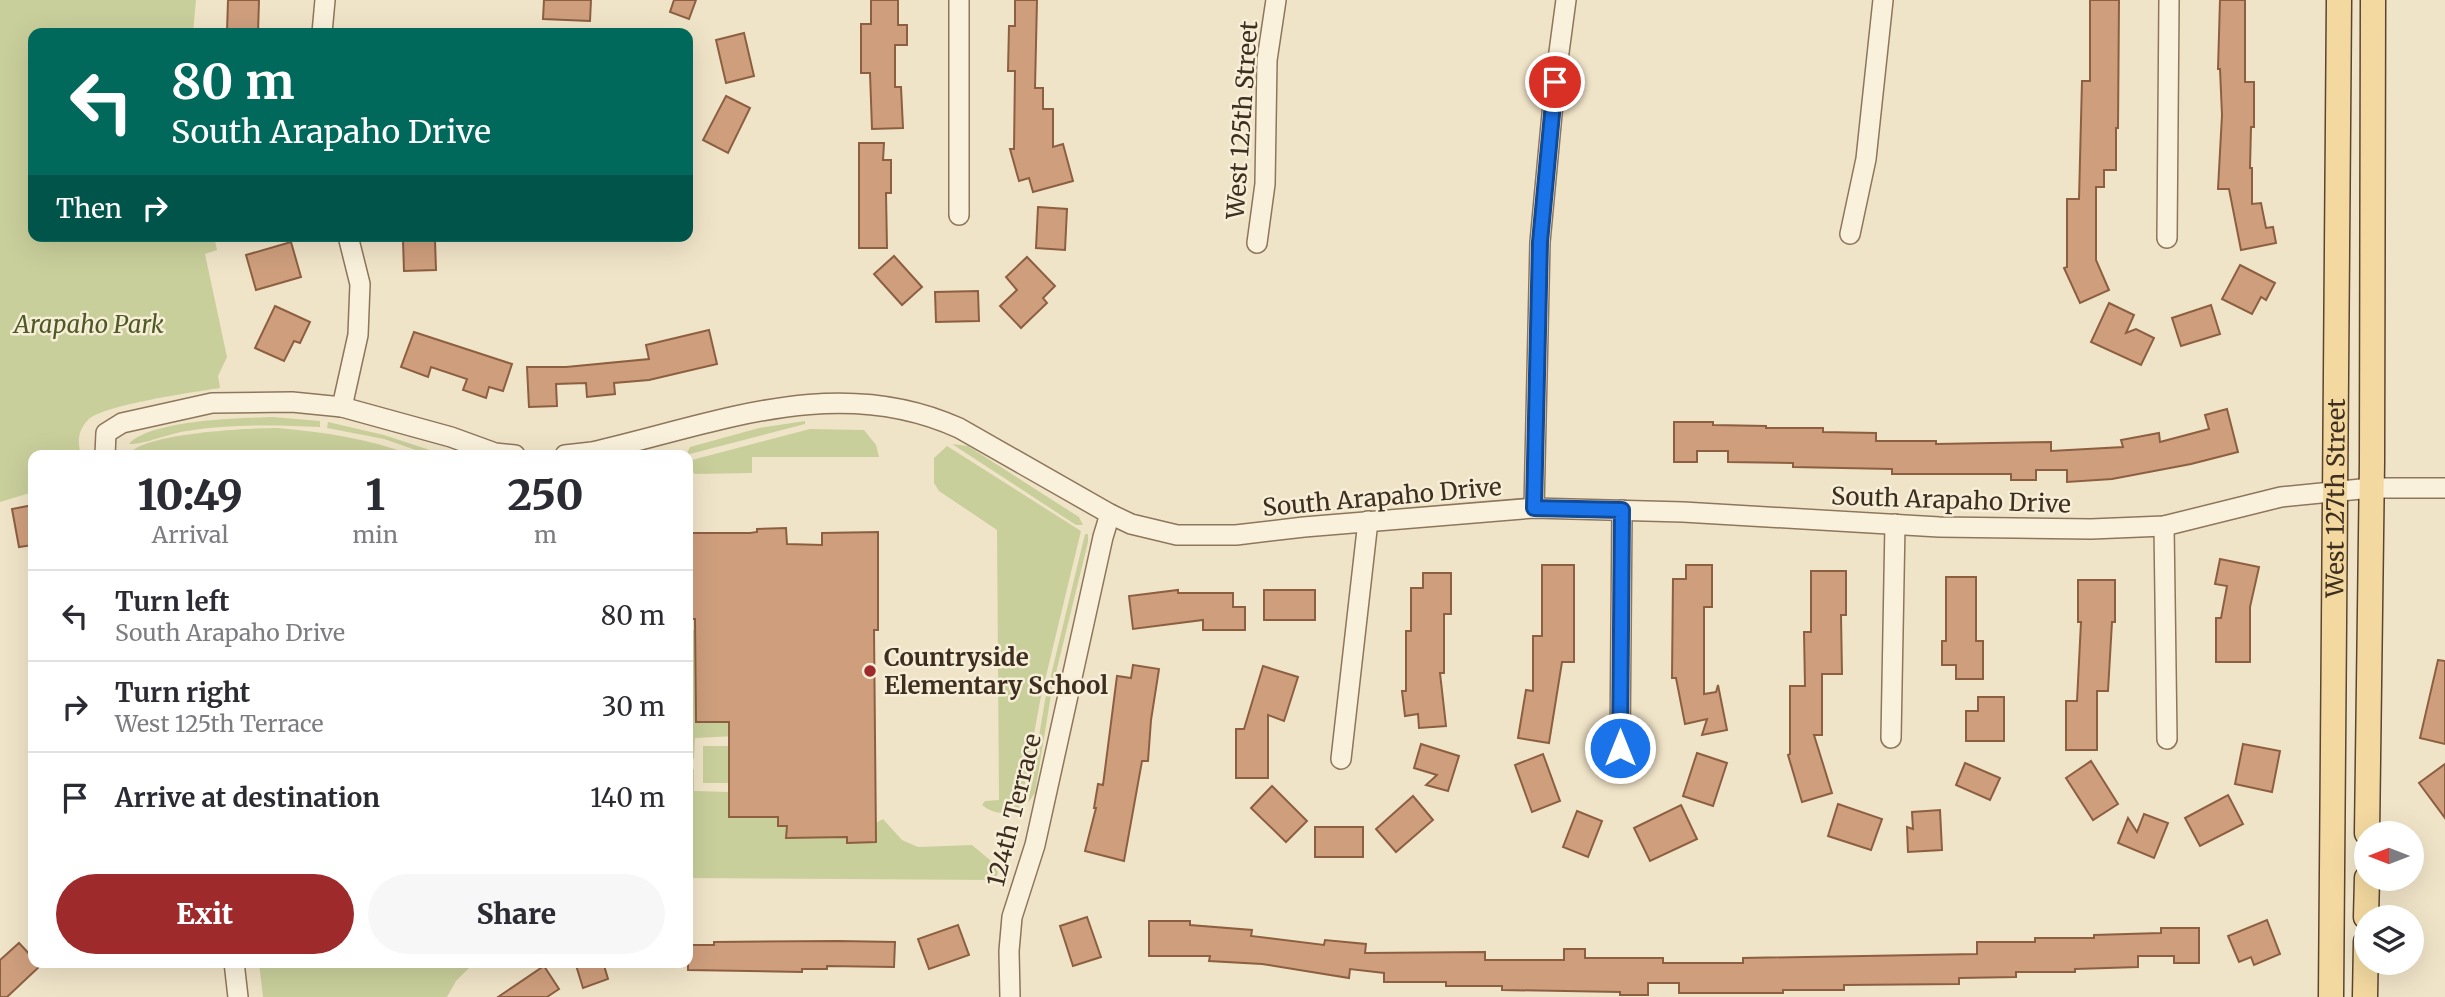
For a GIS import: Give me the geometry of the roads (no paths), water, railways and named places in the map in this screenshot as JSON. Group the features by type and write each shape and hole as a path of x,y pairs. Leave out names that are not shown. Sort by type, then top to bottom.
{"main road":[{"name":"West 127th Street","path":"2331,997 2339,0"},
{"name":"West 127th Street","path":"2367,821 2373,0"},
{"path":"2365,975 2365,997"}],"street":[{"path":"322,28 325,0"},
{"path":"959,0 959,215"},
{"name":"West 125th Street","path":"1256,243 1265,184 1267,60 1276,0"},
{"path":"1534,508 1540,242 1555,82 1566,0"},
{"path":"1850,234 1866,159 1883,0"},
{"path":"2168,238 2169,0"},
{"path":"342,407 358,335 360,284 350,242"},
{"path":"105,450 106,433 122,423 212,402 292,402 342,407 393,420 486,450"},
{"name":"South Arapaho Drive","path":"601,450 774,407 846,402 895,406 959,428 1131,524 1177,535 1236,535 1534,508 1895,524 2091,529 2164,526 2281,497 2371,488 2445,488"},
{"path":"1620,748 1622,510"},
{"name":"124th Terrace","path":"1010,997 1009,951 1012,917 1035,845 1102,537 1110,514"},
{"path":"1340,759 1368,521"},
{"path":"1891,738 1895,524"},
{"path":"2164,526 2167,739"},
{"path":"235,968 238,997"}],"place":[{"name":"Countryside Elementary School","path":"870,671"}],"park label":[{"name":"Arapaho Park","path":"89,324"}]}
